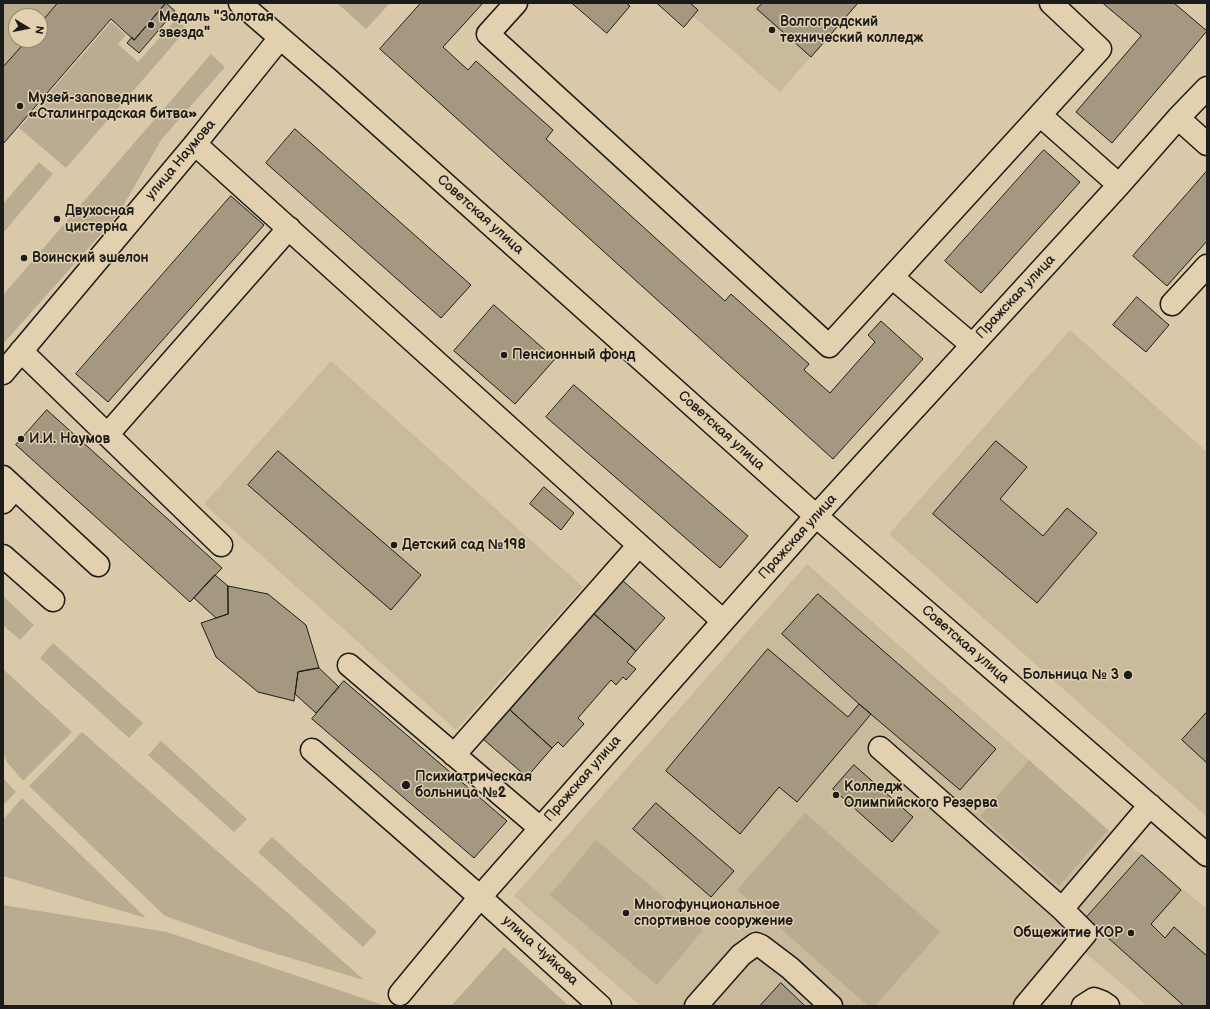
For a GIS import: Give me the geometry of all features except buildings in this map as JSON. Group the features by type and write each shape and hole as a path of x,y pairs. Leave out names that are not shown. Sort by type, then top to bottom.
{"street":[{"path":"516,3 488,34 829,346 1100,49 1051,3"},
{"name":"Советская улица","path":"253,7 280,38 329,80 816,516 1207,855"},
{"name":"улица Наумова","path":"3,373 195,144 280,38"},
{"name":"Пражская улица","path":"400,994 480,896 816,516 1207,88"},
{"path":"1040,115 1119,185"},
{"path":"1178,118 1207,144"},
{"path":"195,144 723,621"},
{"path":"107,434 289,228"},
{"path":"1172,304 1207,266"},
{"path":"892,277 972,345"},
{"path":"21,351 221,545"},
{"path":"7,489 98,565"},
{"path":"454,755 640,545"},
{"path":"3,556 53,600"},
{"path":"349,665 540,828"},
{"path":"880,748 1062,909 1086,933 1025,1006"},
{"name":"улица Чуйкова","path":"312,750 480,896 600,1006"},
{"path":"1062,909 1150,805"},
{"path":"696,1006 741,955 756,944 761,946 790,968 831,1006"},
{"path":"1083,1006 1094,1000 1102,1002 1108,1006"}],"shaded area":[{"path":"3,3 58,3 48,15 48,8 8,8 8,48 20,48 3,67"},
{"path":"337,3 390,3 366,29"},
{"name":"Волгоградский технический колледж","path":"678,3 858,3 780,92"},
{"path":"176,19 187,29 66,168 19,128 111,22 126,35 118,44 138,62"},
{"path":"211,54 225,67 161,140 118,215 3,344 3,295"},
{"path":"39,162 53,174 3,233 3,204"},
{"name":"Больница № 3","path":"1070,330 1207,452 1207,817 889,534"},
{"name":"Детский сад №198","path":"331,361 583,587 456,730 204,504"},
{"name":"Колледж Олимпийского Резерва","path":"807,564 1108,830 1142,855 1207,909 1207,1006 1147,1006 1082,950 1034,1006 641,1006 514,896"},
{"path":"3,596 34,625 20,640 3,625"},
{"path":"53,643 143,723 129,738 40,658"},
{"path":"3,669 72,732 23,781 7,762 3,752"},
{"path":"82,732 364,980 257,948 165,916 29,786"},
{"path":"161,741 247,819 234,832 148,755"},
{"path":"1029,760 1108,830 1059,886 980,816"},
{"path":"3,778 16,792 3,805"},
{"path":"22,798 146,918 3,876 3,820"},
{"path":"805,813 940,932 875,1006 868,1006 737,890"},
{"path":"272,837 377,932 363,947 258,852"},
{"name":"Многофунциональное спортивное сооружение","path":"596,840 703,930 657,985 550,895"},
{"path":"3,905 167,932 386,1006 3,1006"},
{"path":"504,947 569,1006 451,1006"}],"place":[{"name":"Медаль \"Золотая звезда\"","path":"151,25"},
{"name":"Волгоградский технический колледж","path":"772,30"},
{"name":"Музей-заповедник «Сталинградская битва»","path":"20,106"},
{"name":"Двухосная цистерна","path":"57,219"},
{"name":"Воинский эшелон","path":"24,258"},
{"name":"Пенсионный фонд","path":"504,355"},
{"name":"И.И. Наумов","path":"21,439"},
{"name":"Детский сад №198","path":"394,545"},
{"name":"Больница № 3","path":"1128,675"},
{"name":"Психиатрическая больница №2","path":"406,785"},
{"name":"Колледж Олимпийского Резерва","path":"836,795"},
{"name":"Многофунциональное спортивное сооружение","path":"626,913"},
{"name":"Общежитие КОР","path":"1131,933"}]}
